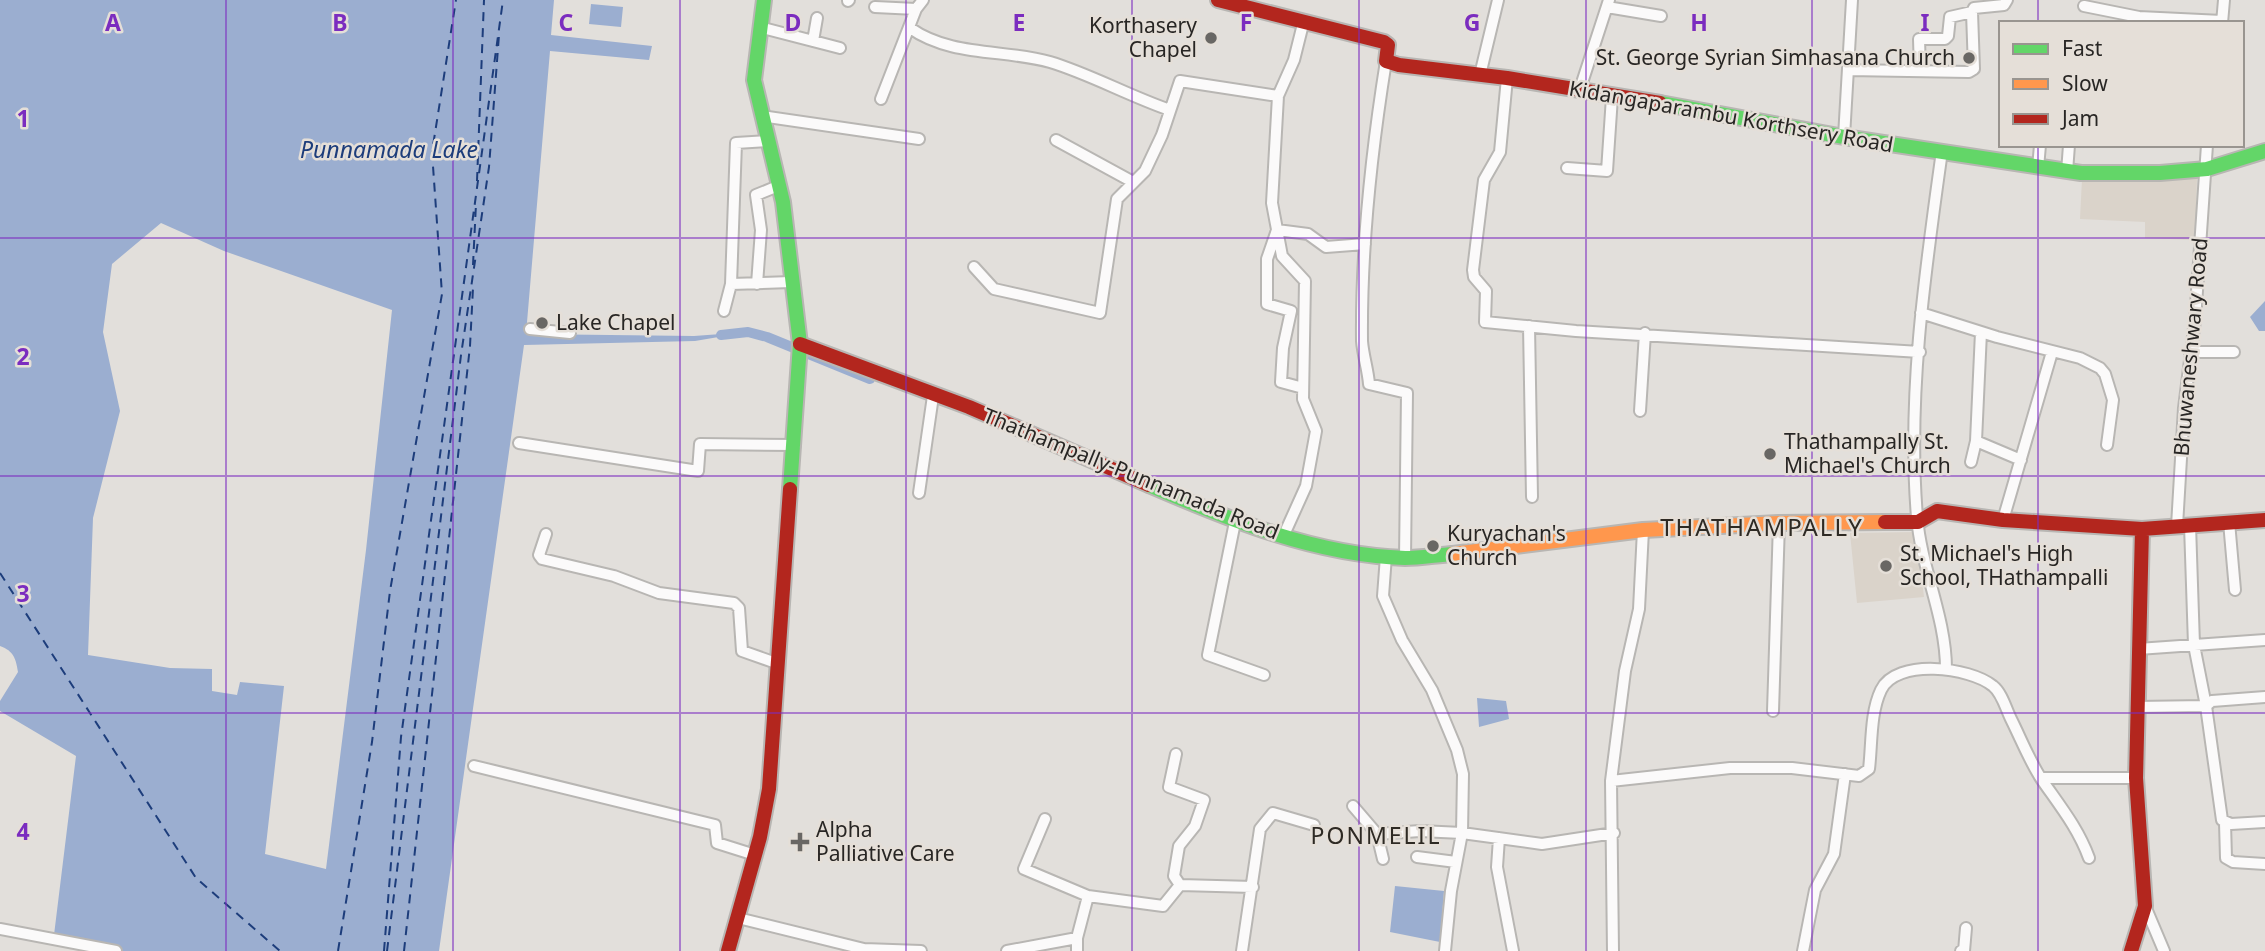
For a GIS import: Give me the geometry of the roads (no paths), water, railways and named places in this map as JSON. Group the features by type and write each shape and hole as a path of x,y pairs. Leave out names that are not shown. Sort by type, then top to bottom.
{"main road":[{"path":"728,951 755,855 769,789 800,349 784,214 754,80 764,0"},
{"path":"1218,0 1303,24 1384,42 1388,46 1386,61"},
{"name":"Kidangaparambu Korthsery Road","path":"1386,61 1427,70 1507,78 1579,92 1750,118 1844,137 2067,172 2119,174 2207,169 2265,151"},
{"name":"Thathampally-Punnamada Road","path":"800,349 894,378 933,396 970,407 1235,522 1318,546 1386,556 1405,558 1491,551 1643,530 1779,523 1918,522 1937,511 2003,520 2142,529 2265,520"},
{"path":"2131,951 2145,906 2136,778 2142,529"}],"street":[{"path":"1480,75 1498,0"},
{"path":"1844,137 1852,0"},
{"path":"1920,71 1919,39 1945,39 1948,36 1950,17 1972,12 1974,8 2004,5 2007,0"},
{"path":"2222,21 2224,0"},
{"path":"1579,92 1608,3 1661,16"},
{"path":"875,7 920,4 881,99"},
{"path":"2084,6 2139,17 2205,21"},
{"path":"1848,70 1969,72 1974,69 1972,12"},
{"path":"813,41 817,18"},
{"path":"1283,537 1306,485 1316,431 1303,399 1306,281 1282,256 1272,202 1278,96 1294,60 1303,24"},
{"path":"759,27 840,48"},
{"path":"910,27 923,37 986,54 1049,62 1131,97 1170,110"},
{"path":"1386,61 1373,139 1365,244 1362,343 1369,384 1407,393 1405,558"},
{"path":"1507,78 1500,152 1484,180 1473,275 1486,291 1485,321 1920,352"},
{"path":"974,267 994,289 1100,313 1117,199 1145,171 1180,81 1278,96"},
{"path":"1567,168 1607,171 1612,97"},
{"path":"761,116 919,139"},
{"path":"1056,140 1132,182"},
{"path":"724,311 731,284 736,143 767,141"},
{"path":"2038,167 2040,147"},
{"path":"2067,172 2069,147"},
{"name":"Bhuwaneshwary Road","path":"2207,147 2183,408 2184,525 2194,645 2207,706 2222,820 2225,823 2226,858 2233,862 2265,864"},
{"path":"1942,151 1921,313 1913,445 1918,522 1942,628 1946,669"},
{"path":"757,284 761,230 756,195 778,186"},
{"path":"1277,230 1308,234 1326,247 1365,244"},
{"path":"1277,230 1268,259 1267,304 1291,311 1283,348 1281,382 1303,388"},
{"path":"731,284 791,282"},
{"path":"1921,313 2080,358 2105,374 2113,400 2107,445"},
{"path":"1529,326 1532,497"},
{"path":"530,329 570,333"},
{"path":"1971,462 1976,441 1981,332"},
{"path":"1640,411 1645,333"},
{"path":"2003,520 2052,352"},
{"path":"2190,352 2234,352"},
{"path":"919,492 933,396"},
{"path":"1976,441 2021,460"},
{"path":"519,443 698,471 699,444 795,445"},
{"path":"1235,522 1208,655 1264,675"},
{"path":"2229,522 2235,590"},
{"path":"1773,711 1779,523"},
{"path":"1613,951 1614,833 1611,780 1625,671 1639,609 1643,530"},
{"path":"546,534 539,555 542,559 614,576 659,593 734,603 739,608 742,651 776,663"},
{"path":"1386,556 1382,596 1402,640 1432,690 1457,750 1462,774 1462,833 1445,951"},
{"path":"2138,649 2265,640"},
{"path":"1611,780 1730,768 1792,768 1859,776 1869,769 1876,707 1882,689 1892,677 1911,671 1946,669 1980,678 1996,688 2041,778 2079,831 2089,858"},
{"path":"2136,707 2207,706 2212,701 2265,697"},
{"path":"1176,754 1169,787 1204,800 1195,826 1179,846 1174,876 1180,885"},
{"path":"474,766 715,825 717,843 755,855"},
{"path":"1803,951 1815,890 1834,854 1845,775"},
{"path":"2041,778 2136,778"},
{"path":"1353,806 1377,834 1383,859"},
{"path":"1242,951 1260,828 1273,813 1314,825"},
{"path":"1045,819 1024,869 1088,896 1163,906 1180,885"},
{"path":"2225,823 2265,822"},
{"path":"1377,834 1420,831 1462,833 1542,844 1614,833"},
{"path":"1499,838 1497,867 1514,951"},
{"path":"1417,857 1456,862"},
{"path":"1180,885 1253,887"},
{"path":"1077,951 1077,938 1088,896"},
{"path":"2145,906 2164,951"},
{"path":"738,918 864,949 921,951"},
{"path":"1961,951 1964,951 1966,928"},
{"path":"0,929 116,951"},
{"path":"1007,951 1077,938"}],"water":[{"name":"Punnamada Lake","path":"0,0 554,0 551,35 652,46 649,60 550,51 526,334 694,336 748,332 695,341 524,345 439,951 122,951 54,935 76,756 0,711 0,701 18,672 14,656 0,646","holes":["161,223 224,251 392,310 366,550 326,869 265,854 284,686 240,682 237,695 212,691 212,669 170,668 88,655 93,518 120,411 103,332 112,264"]},
{"path":"591,4 623,7 621,27 589,24"},
{"path":"2265,301 2265,331 2259,331 2250,317"},
{"path":"1477,698 1506,701 1509,719 1479,727"},
{"path":"1395,886 1444,891 1440,942 1390,932"}],"waterway":[{"path":"721,335 748,332 767,337 870,379"}],"place":[{"name":"Korthasery Chapel","path":"1211,38"},
{"name":"St. George Syrian Simhasana Church","path":"1969,58"},
{"name":"Lake Chapel","path":"542,323"},
{"name":"Thathampally St. Michael's Church","path":"1770,454"},
{"name":"Kuryachan's Church","path":"1433,546"},
{"name":"St. Michael's High School, THathampalli","path":"1886,566"},
{"name":"Alpha Palliative Care","path":"800,842"}],"district":[{"name":"THATHAMPALLY","path":"1762,528"},
{"name":"PONMELIL","path":"1376,836"}]}
